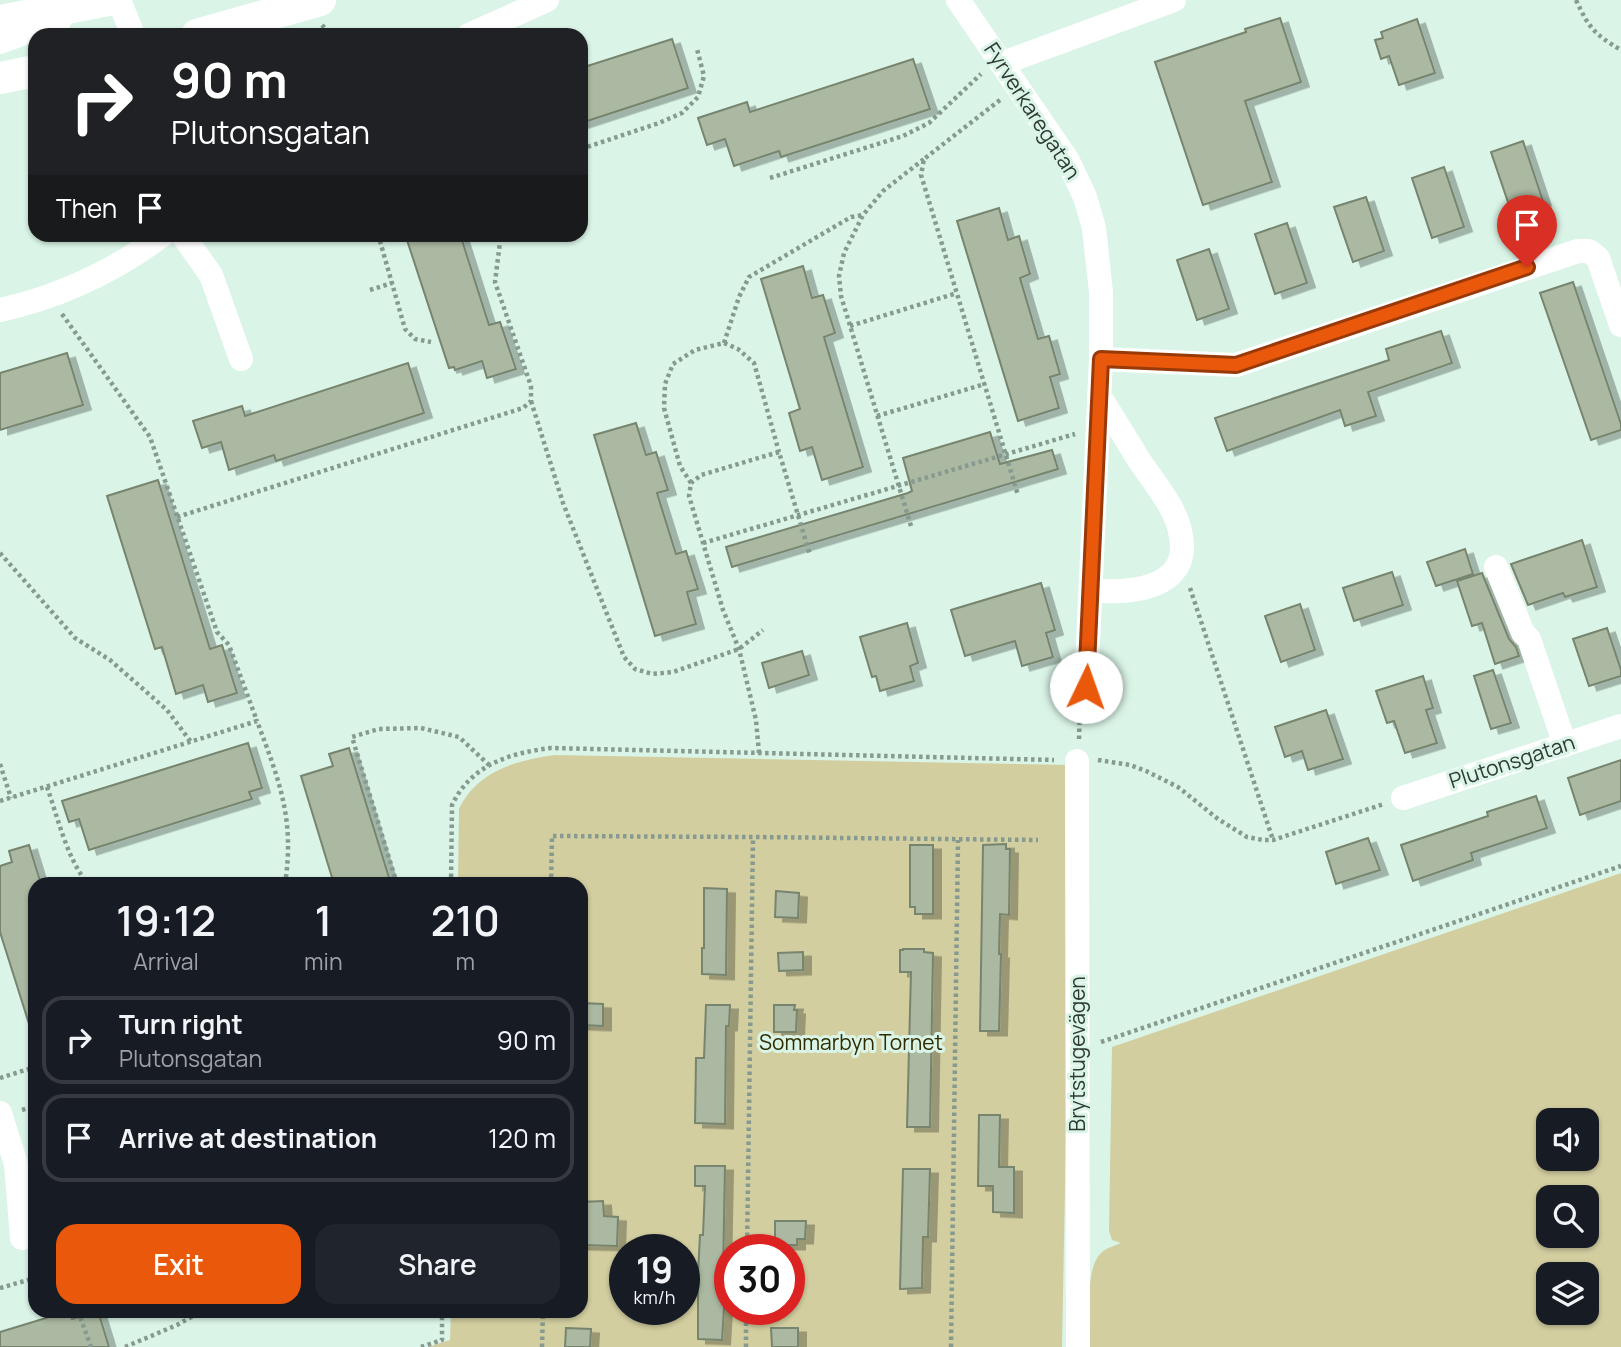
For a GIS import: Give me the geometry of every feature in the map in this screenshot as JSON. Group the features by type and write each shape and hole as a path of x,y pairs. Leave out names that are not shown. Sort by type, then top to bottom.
{"main road":[{"path":"0,21 110,0"},
{"path":"224,28 320,0"},
{"path":"0,78 28,72"}],"street":[{"path":"37,28 110,0"},
{"path":"119,0 129,28"},
{"path":"483,28 547,0"},
{"name":"Fyrverkaregatan","path":"958,0 1067,159 1094,228 1101,292 1101,359 1086,687"},
{"path":"1001,61 1174,0"},
{"path":"0,42 28,31"},
{"path":"0,310 49,296 83,282 152,242"},
{"path":"188,242 211,275 241,359"},
{"path":"1101,359 1236,365 1577,251 1589,251 1598,258 1621,326"},
{"path":"1091,590 1115,592 1163,580 1176,568 1182,548 1172,510 1099,396"},
{"path":"1496,567 1523,633 1529,639 1565,745"},
{"name":"Plutonsgatan","path":"1403,798 1621,726"},
{"name":"Brytstugevägen","path":"1077,761 1078,1347"},
{"path":"0,1113 16,1164 22,1238"}],"path":[{"path":"1575,1 1587,23 1599,37 1621,50"},
{"path":"588,147 682,113 698,97 704,76 697,49"},
{"path":"770,178 903,136 929,123 1001,61"},
{"path":"911,526 841,296 839,276 844,253 863,215 883,191 1017,86"},
{"path":"924,159 921,175 1018,495"},
{"path":"724,343 739,297 749,277 851,217 863,215"},
{"path":"380,242 405,329 415,338 431,342"},
{"path":"500,242 495,282 531,386 531,401 563,503 624,657 635,669 652,674 673,672 739,649 763,630"},
{"path":"370,290 392,283"},
{"path":"850,326 957,293"},
{"path":"49,296 150,438 217,632 229,645 280,785 287,816 289,860 286,877"},
{"path":"691,484 680,466 664,408 665,384 673,364 695,350 724,343 738,349 754,363 810,555"},
{"path":"877,416 985,384"},
{"path":"177,517 523,408 531,401"},
{"path":"703,543 1070,434 1098,432"},
{"path":"759,753 756,720 739,649 723,610 689,496 691,484 701,475 779,452"},
{"path":"0,553 75,638 110,660 167,710 191,742"},
{"path":"1180,559 1273,839"},
{"path":"1077,761 1081,689 1086,687"},
{"path":"0,801 257,721"},
{"path":"395,877 352,737 379,729 421,729 458,737 489,765"},
{"path":"451,877 452,805 458,793 467,782 489,765 517,754 551,748 1104,760 1130,765 1170,782 1218,819 1247,837 1263,840 1403,798"},
{"path":"0,764 11,798"},
{"path":"47,787 83,877"},
{"path":"551,877 552,836 1038,840"},
{"path":"747,1234 753,836"},
{"path":"951,1347 958,840"},
{"path":"1077,1051 1621,866"},
{"path":"0,1078 28,1069"},
{"path":"0,1288 28,1280"},
{"path":"81,1318 91,1347"},
{"path":"125,1347 190,1318"},
{"path":"442,1318 442,1347"},
{"path":"542,1347 543,1318"},
{"path":"746,1325 746,1347"},
{"path":"421,1347 442,1340"}],"green space":[{"name":"Sommarbyn Tornet","path":"555,755 1073,765 1062,1347 428,1347 450,1340 451,1318 588,1318 588,877 458,877 459,809 476,785 513,764"},
{"path":"1621,873 1621,1347 1090,1347 1089,1298 1092,1271 1101,1253 1121,1243 1112,1240 1109,1231 1112,1047"}],"building":[{"path":"1280,18 1301,82 1245,101 1272,182 1203,205 1155,62"},
{"path":"1417,19 1435,73 1399,85 1389,56 1381,59 1375,40 1383,38 1381,32"},
{"path":"672,39 688,88 588,121 588,66"},
{"path":"913,59 930,109 781,157 779,151 734,166 725,139 707,145 698,118 747,102 750,112"},
{"path":"1523,141 1543,201 1511,211 1491,152"},
{"path":"1444,167 1464,227 1432,238 1412,178"},
{"path":"1366,197 1384,251 1353,262 1334,207"},
{"path":"999,208 1008,240 1019,236 1030,274 1020,278 1038,339 1049,336 1060,374 1050,377 1059,408 1018,421 957,221"},
{"path":"1287,223 1307,283 1275,294 1255,234"},
{"path":"408,242 463,242 489,325 500,322 516,369 487,378 482,361 455,370 454,367 449,368"},
{"path":"1209,249 1229,309 1197,320 1177,260"},
{"path":"803,266 812,298 823,295 835,333 824,337 863,467 822,480 812,447 800,451 789,413 800,409 761,279"},
{"path":"1573,282 1621,424 1621,430 1591,440 1540,293"},
{"path":"1441,331 1452,363 1368,392 1376,416 1345,426 1340,410 1227,451 1215,418 1389,360 1386,349"},
{"path":"67,353 83,405 0,430 0,373"},
{"path":"408,363 424,413 276,461 274,455 229,470 221,442 202,448 193,421 242,406 245,416"},
{"path":"636,423 646,455 656,452 668,490 657,493 676,554 686,551 698,589 687,592 696,624 655,636 594,435"},
{"path":"990,432 1000,464 1052,450 1058,469 732,567 726,547 908,493 912,491 903,458"},
{"path":"158,480 210,649 222,645 237,693 208,702 203,685 176,694 162,647 155,649 107,496"},
{"path":"1582,540 1597,587 1565,597 1563,593 1528,605 1511,564"},
{"path":"1465,549 1473,574 1436,586 1427,562"},
{"path":"1392,572 1403,605 1354,621 1343,588"},
{"path":"1482,573 1509,639 1519,656 1495,664 1482,623 1472,626 1457,581"},
{"path":"1041,583 1055,630 1046,633 1053,657 1022,666 1015,641 965,656 951,610"},
{"path":"1300,604 1315,650 1281,662 1265,616"},
{"path":"907,623 918,663 910,666 914,681 880,691 876,676 872,677 860,637"},
{"path":"1607,628 1621,676 1589,686 1573,639"},
{"path":"802,651 809,675 769,688 762,663"},
{"path":"1493,670 1511,723 1491,729 1474,676"},
{"path":"1423,676 1433,708 1426,710 1437,743 1405,753 1394,721 1387,723 1376,691"},
{"path":"1326,710 1343,759 1308,770 1302,751 1285,757 1275,727"},
{"path":"248,743 262,788 249,792 252,799 89,850 79,819 69,822 62,801"},
{"path":"349,748 389,877 332,877 301,776 333,766 329,754"},
{"path":"1621,760 1621,801 1580,815 1568,778"},
{"path":"1536,796 1547,828 1471,853 1473,860 1413,881 1401,845 1488,816 1487,812"},
{"path":"1368,838 1380,870 1336,884 1326,852"},
{"path":"1006,844 1006,849 1010,849 1009,915 1000,914 999,1031 980,1031 983,845"},
{"path":"29,845 39,877 28,877 28,1021 0,932 0,866 12,862 9,851"},
{"path":"910,845 933,845 933,914 915,914 915,907 910,907"},
{"path":"704,888 727,889 726,975 702,974"},
{"path":"776,891 799,893 798,918 775,917"},
{"path":"924,949 924,952 933,953 930,1127 907,1127 911,972 900,972 900,950"},
{"path":"803,952 803,970 779,971 778,953"},
{"path":"588,1003 603,1004 603,1026 588,1025"},
{"path":"706,1005 730,1005 729,1026 726,1026 725,1124 695,1123 696,1058 704,1058"},
{"path":"774,1005 795,1005 796,1032 774,1032"},
{"path":"979,1115 1000,1115 999,1167 1014,1167 1014,1213 993,1212 993,1186 978,1186"},
{"path":"695,1166 725,1166 724,1234 714,1234 714,1325 723,1325 722,1340 698,1339 700,1235 703,1235 705,1186 695,1186"},
{"path":"903,1169 930,1169 928,1237 923,1237 922,1288 900,1289"},
{"path":"603,1201 604,1216 618,1217 617,1234 609,1234 609,1246 588,1245 588,1202"},
{"path":"775,1221 806,1221 805,1239 805,1234 775,1234"},
{"path":"46,1318 100,1318 109,1347 0,1347 0,1332"},
{"path":"566,1328 591,1329 590,1347 565,1347"},
{"path":"771,1328 798,1328 798,1347 772,1347"}],"route":[{"path":"1086,687 1101,359 1236,365 1527,267"}]}
